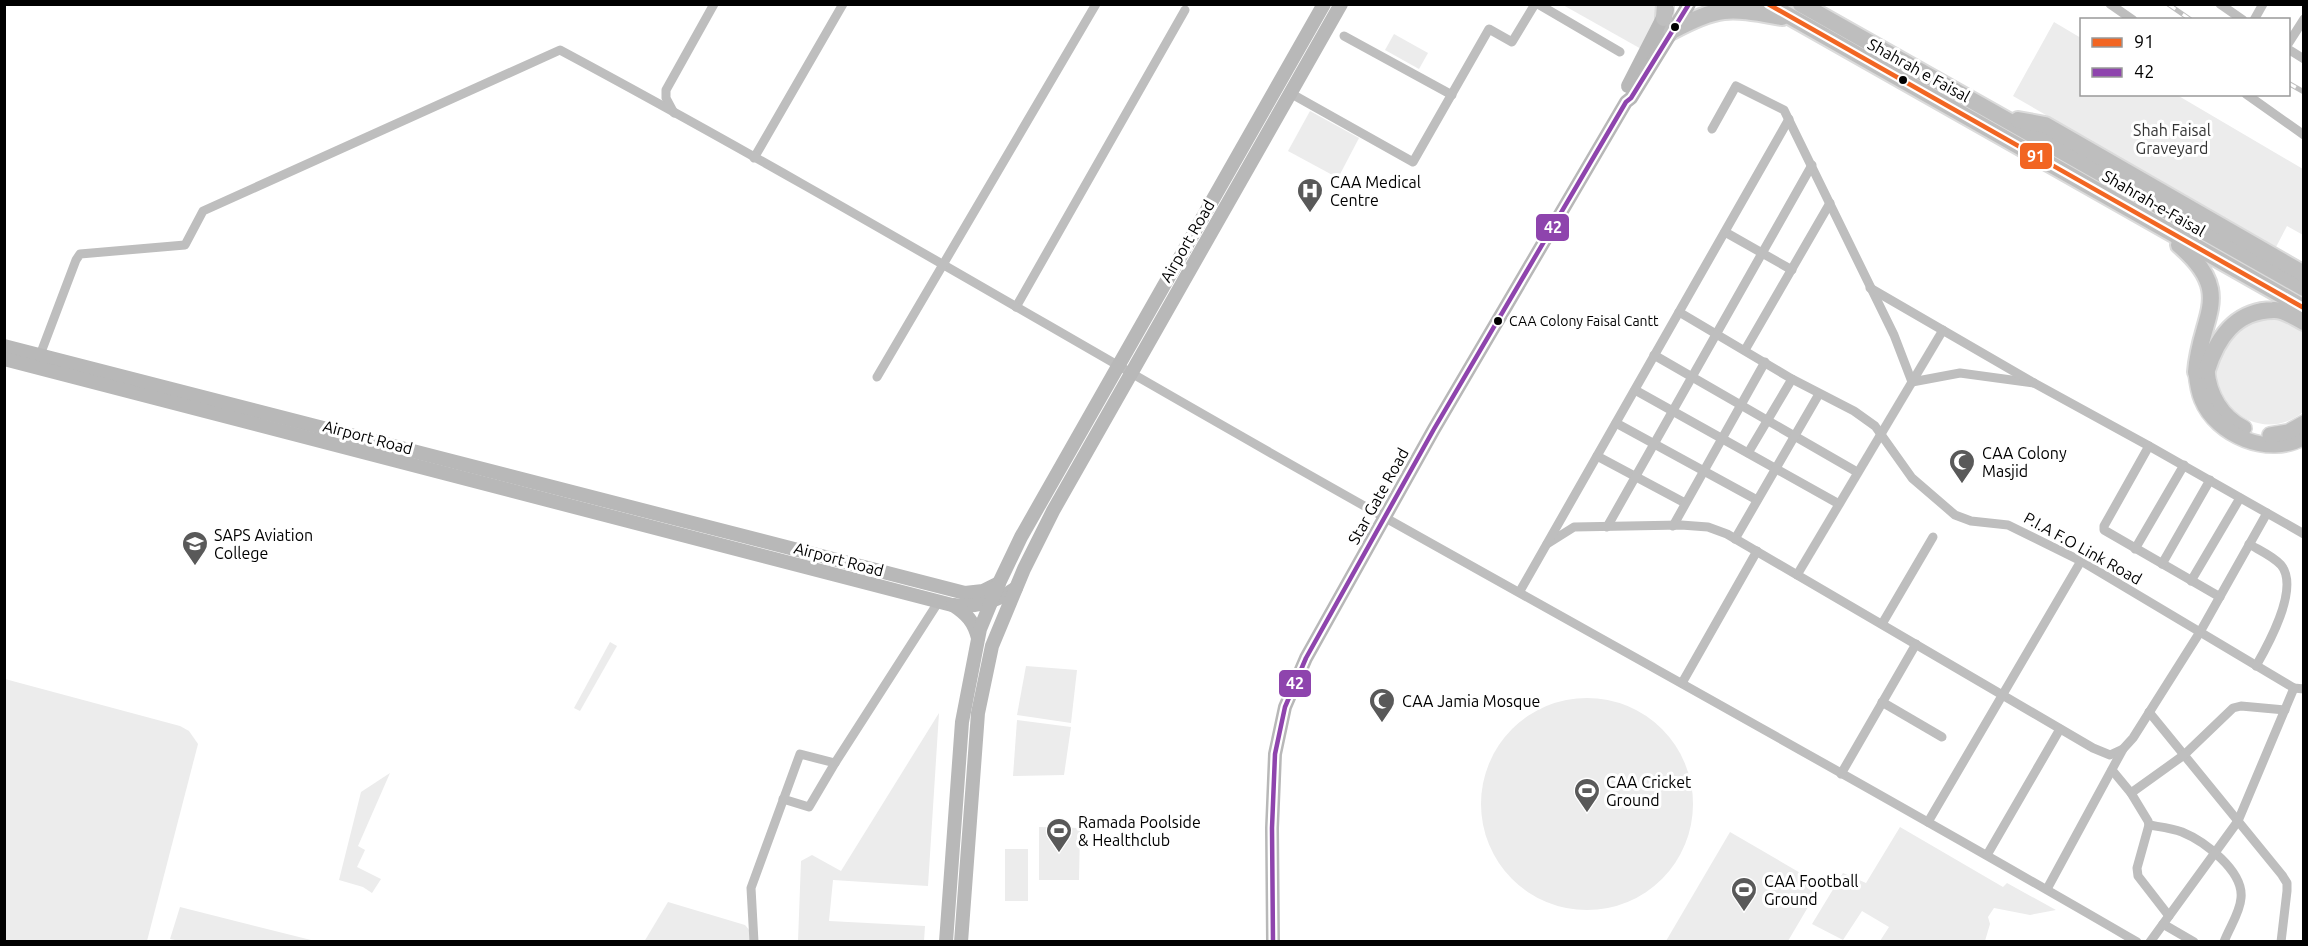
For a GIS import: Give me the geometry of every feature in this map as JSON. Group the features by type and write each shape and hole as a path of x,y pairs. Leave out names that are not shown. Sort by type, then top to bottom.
{"highway":[{"name":"Shahrah e Faisal","path":"1768,4 1798,12 2005,118"},
{"path":"1667,14 1701,16 1719,10 1734,9 1798,12"},
{"name":"Shahrah e Faisal","path":"1798,12 1931,95"},
{"name":"Shahrah-e-Faisal","path":"1931,95 2304,308"},
{"path":"2005,118 2045,125 2304,273"},
{"name":"Shahrah-e-Faisal","path":"2005,118 2304,288"},
{"path":"2152,223 2197,261 2205,271 2209,283 2211,311 2197,360 2202,371"},
{"path":"2202,371 2221,336 2230,326 2245,317 2273,310 2286,312 2304,322"}],"main road":[{"name":"Airport Road","path":"956,909 962,722 978,638 991,602 1021,537 1324,4"},
{"name":"Airport Road","path":"4,359 946,603 976,606 991,602 1016,588 1053,511 1341,4"},
{"name":"Star Gate Road","path":"1273,942 1272,828 1275,754 1285,707 1306,658 1552,226 1626,102 1631,98 1667,14 1689,4"},
{"name":"Airport Road","path":"4,346 965,593"},
{"path":"2202,371 2217,404 2229,419 2242,428 2259,434 2274,435 2288,432 2304,423"},
{"path":"2202,371 2202,402 2220,425 2232,433 2259,443 2273,444 2286,443 2304,437"},
{"path":"965,593 983,591 999,583"},
{"path":"946,942 956,909 978,713 992,646 1016,588"},
{"path":"965,593 985,619 992,646"},
{"path":"946,603 967,615 972,621 978,638"},
{"path":"956,909 961,942"}],"street":[{"path":"674,113 666,98 666,90 714,4"},
{"path":"754,158 843,4"},
{"path":"877,377 1096,4"},
{"path":"1290,93 1413,162 1489,29 1512,42 1536,4 1620,52"},
{"path":"2110,4 2130,18"},
{"path":"2220,4 2240,18"},
{"path":"2255,18 2264,4"},
{"path":"1016,307 1185,10"},
{"path":"2290,42 2304,19"},
{"path":"1344,36 1452,95"},
{"path":"40,355 80,254 186,245 203,211 560,50 944,265 1384,518 1520,591 2138,942"},
{"path":"2290,50 2304,59"},
{"path":"1712,129 1736,86 1784,110 1894,335 1912,382"},
{"path":"2249,96 2304,135"},
{"path":"1520,591 1789,119"},
{"path":"1607,527 1812,165"},
{"path":"1745,350 1830,203"},
{"path":"1725,232 1792,270"},
{"path":"1870,288 2304,534"},
{"name":"P.I.A F.O Link Road","path":"1679,312 1791,379 1854,411 1875,426 1912,478 1955,515 1971,521 2008,525 2081,561 2256,666 2299,689"},
{"path":"1797,575 1943,330"},
{"path":"1654,356 1857,472"},
{"path":"1673,526 1765,362"},
{"path":"1912,382 1960,373 2034,383"},
{"path":"1748,453 1791,379"},
{"path":"1635,390 1839,504"},
{"path":"1735,539 1819,393"},
{"path":"1616,423 1757,500"},
{"path":"2149,446 2104,526 2107,532 2220,597"},
{"path":"1597,456 1685,504"},
{"path":"2135,549 2184,465"},
{"path":"2162,564 2210,480"},
{"path":"2192,581 2240,498"},
{"path":"2047,889 2123,749 2133,738 2200,632 2267,513"},
{"path":"1547,544 1574,527 1708,527 1757,551 2093,748 2110,754 2123,749"},
{"path":"1882,624 1933,537"},
{"path":"2249,544 2281,565 2286,579 2280,618 2256,666"},
{"path":"1682,683 1757,551"},
{"path":"1928,822 2081,561"},
{"path":"783,799 809,807 835,763 946,603"},
{"path":"1841,774 1916,644"},
{"path":"2150,942 2238,821 2284,710 2299,689"},
{"path":"1882,702 1942,737"},
{"path":"2131,793 2184,755 2233,708 2241,706 2284,710"},
{"path":"2149,712 2287,883 2281,942"},
{"path":"1987,855 2060,729"},
{"path":"754,942 751,888 800,754 835,763"},
{"path":"2112,770 2131,793 2150,825 2184,833 2215,852 2238,879 2241,888 2240,906 2223,942"},
{"path":"2150,825 2137,868 2138,876 2166,920 2194,942"}],"green space":[{"path":"1563,5 1658,5 1654,26 1643,50"},
{"name":"Shah Faisal Graveyard","path":"2054,22 2080,37 2080,96 2179,96 2303,169 2303,235 2287,226 2276,247 2013,96"},
{"path":"1394,34 1428,53 1419,69 1385,50"},
{"path":"1310,111 1359,138 1338,178 1288,151"},
{"path":"2271,316 2288,320 2303,328 2303,412 2285,422 2266,424 2249,420 2234,411 2222,397 2216,381 2216,362 2225,343 2236,328"},
{"path":"610,642 617,646 580,711 574,708"},
{"path":"1026,666 1077,670 1071,723 1017,715"},
{"path":"5,679 180,726 189,731 198,744 147,941 5,941"},
{"name":"CAA Cricket Ground","path":"1577,698 1597,698 1637,710 1662,729 1675,745 1685,763 1691,783 1693,804 1691,825 1685,845 1675,863 1662,879 1646,892 1628,902 1597,910 1577,910 1537,898 1505,871 1489,845 1481,814 1481,794 1493,754 1520,722 1546,706"},
{"path":"939,713 928,886 833,880 829,921 925,926 924,941 798,941 801,861 812,855 841,871"},
{"path":"1017,720 1071,727 1064,775 1013,776"},
{"path":"390,773 358,846 365,850 357,867 381,879 372,893 363,887 339,880 361,792"},
{"name":"Ramada Poolside & Healthclub","path":"1039,827 1080,828 1079,880 1039,880"},
{"path":"1900,827 2003,887 2007,883 2056,910 2030,915 1994,908 1988,917 1990,924 1985,941 1880,941 1889,927 1862,911 1843,940 1812,924 1843,873 1866,883"},
{"name":"CAA Football Ground","path":"1730,832 1821,885 1788,941 1666,941"},
{"path":"1005,849 1028,849 1028,901 1005,901"},
{"path":"668,902 745,925 750,931 751,942 644,942"},
{"path":"180,907 315,941 180,941 170,939"}],"railway":[{"path":"2168,4 2188,18"},
{"path":"2290,84 2304,92"}],"transit line":[{"name":"42","path":"1273,942 1272,828 1275,754 1285,707 1306,658 1434,429 1626,102 1631,98 1689,4"},
{"name":"91","path":"1768,4 2304,308"}],"place":[{"name":"CAA Medical Centre","path":"1310,214"},
{"name":"CAA Colony Faisal Cantt","path":"1498,321"},
{"name":"CAA Colony Masjid","path":"1962,485"},
{"name":"SAPS Aviation College","path":"195,567"},
{"name":"CAA Jamia Mosque","path":"1382,724"},
{"name":"CAA Cricket Ground","path":"1587,814"},
{"name":"Ramada Poolside & Healthclub","path":"1059,854"},
{"name":"CAA Football Ground","path":"1744,913"}]}
